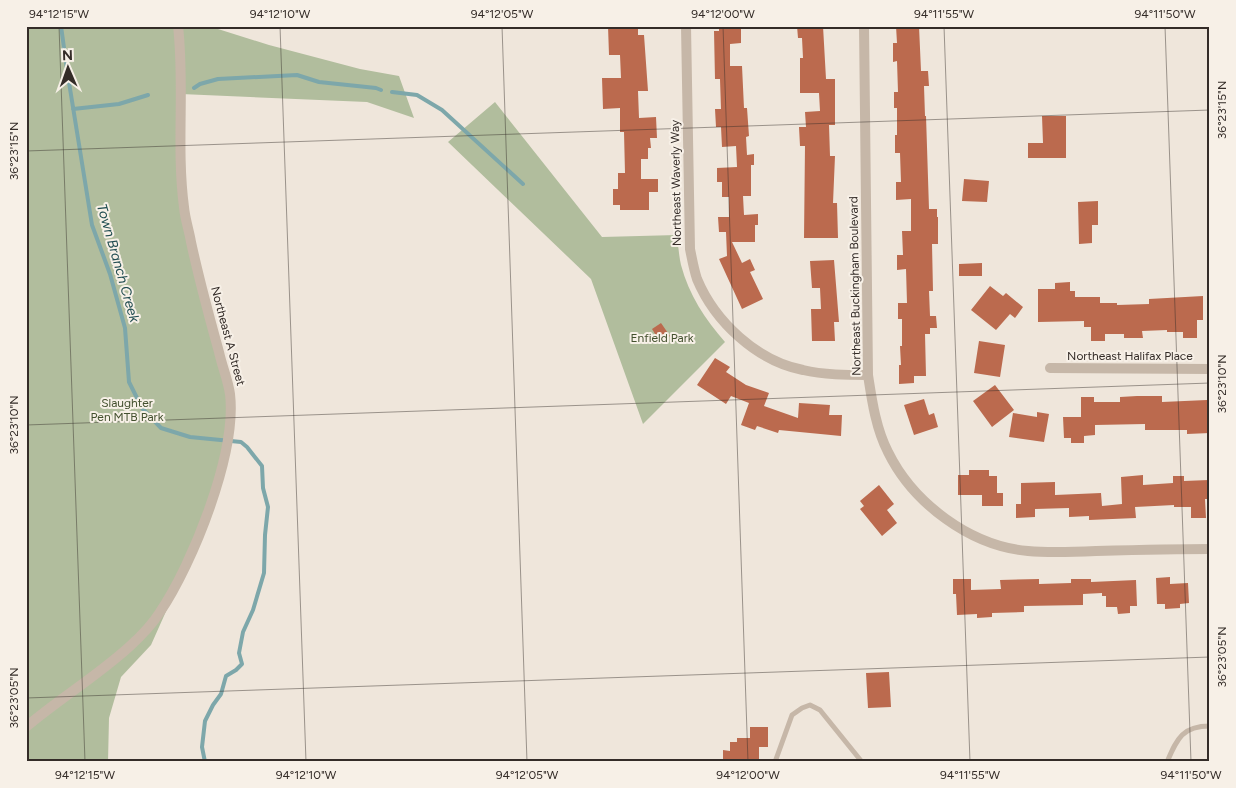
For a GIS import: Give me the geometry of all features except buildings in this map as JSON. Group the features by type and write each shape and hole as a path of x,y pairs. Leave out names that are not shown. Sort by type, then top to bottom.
{"street":[{"name":"Northeast A Street","path":"26,727 129,647 160,613 177,582 197,538 226,454 229,438 230,393 194,258 184,207 178,26"},
{"name":"Northeast Waverly Way","path":"686,26 690,249 697,278 701,286 712,307 738,336 768,358 802,370 838,375 868,375"},
{"name":"Northeast Buckingham Boulevard","path":"864,26 868,375 873,408 887,451 904,480 930,506 962,531 992,543 1026,551 1210,549"},
{"name":"Northeast Halifax Place","path":"1050,368 1210,369"}],"lane":[{"path":"775,762 792,715 810,705 820,710 862,762"},
{"path":"1167,762 1176,742 1185,731 1200,726 1210,726"}],"green space":[{"name":"Slaughter Pen MTB Park","path":"26,26 174,26 175,29 218,29 269,45 360,69 399,76 414,118 367,102 181,94 185,207 229,408 217,497 151,645 121,677 109,718 108,762 26,762"},
{"name":"Enfield Park","path":"495,102 602,237 677,235 681,265 688,286 704,315 725,342 643,424 591,279 448,142"}],"waterway":[{"name":"Town Branch Creek","path":"61,26 92,225 110,274 125,328 129,382 142,408 161,428 190,437 241,442 262,466 263,488 268,507 264,573 253,610 243,632 239,653 242,664 226,676 221,694 205,721 202,747 205,762"},
{"path":"194,88 200,84 218,79 297,75 319,82 381,90"},
{"path":"392,92 417,95 442,110 523,184"},
{"path":"73,109 119,104 148,95"}]}
